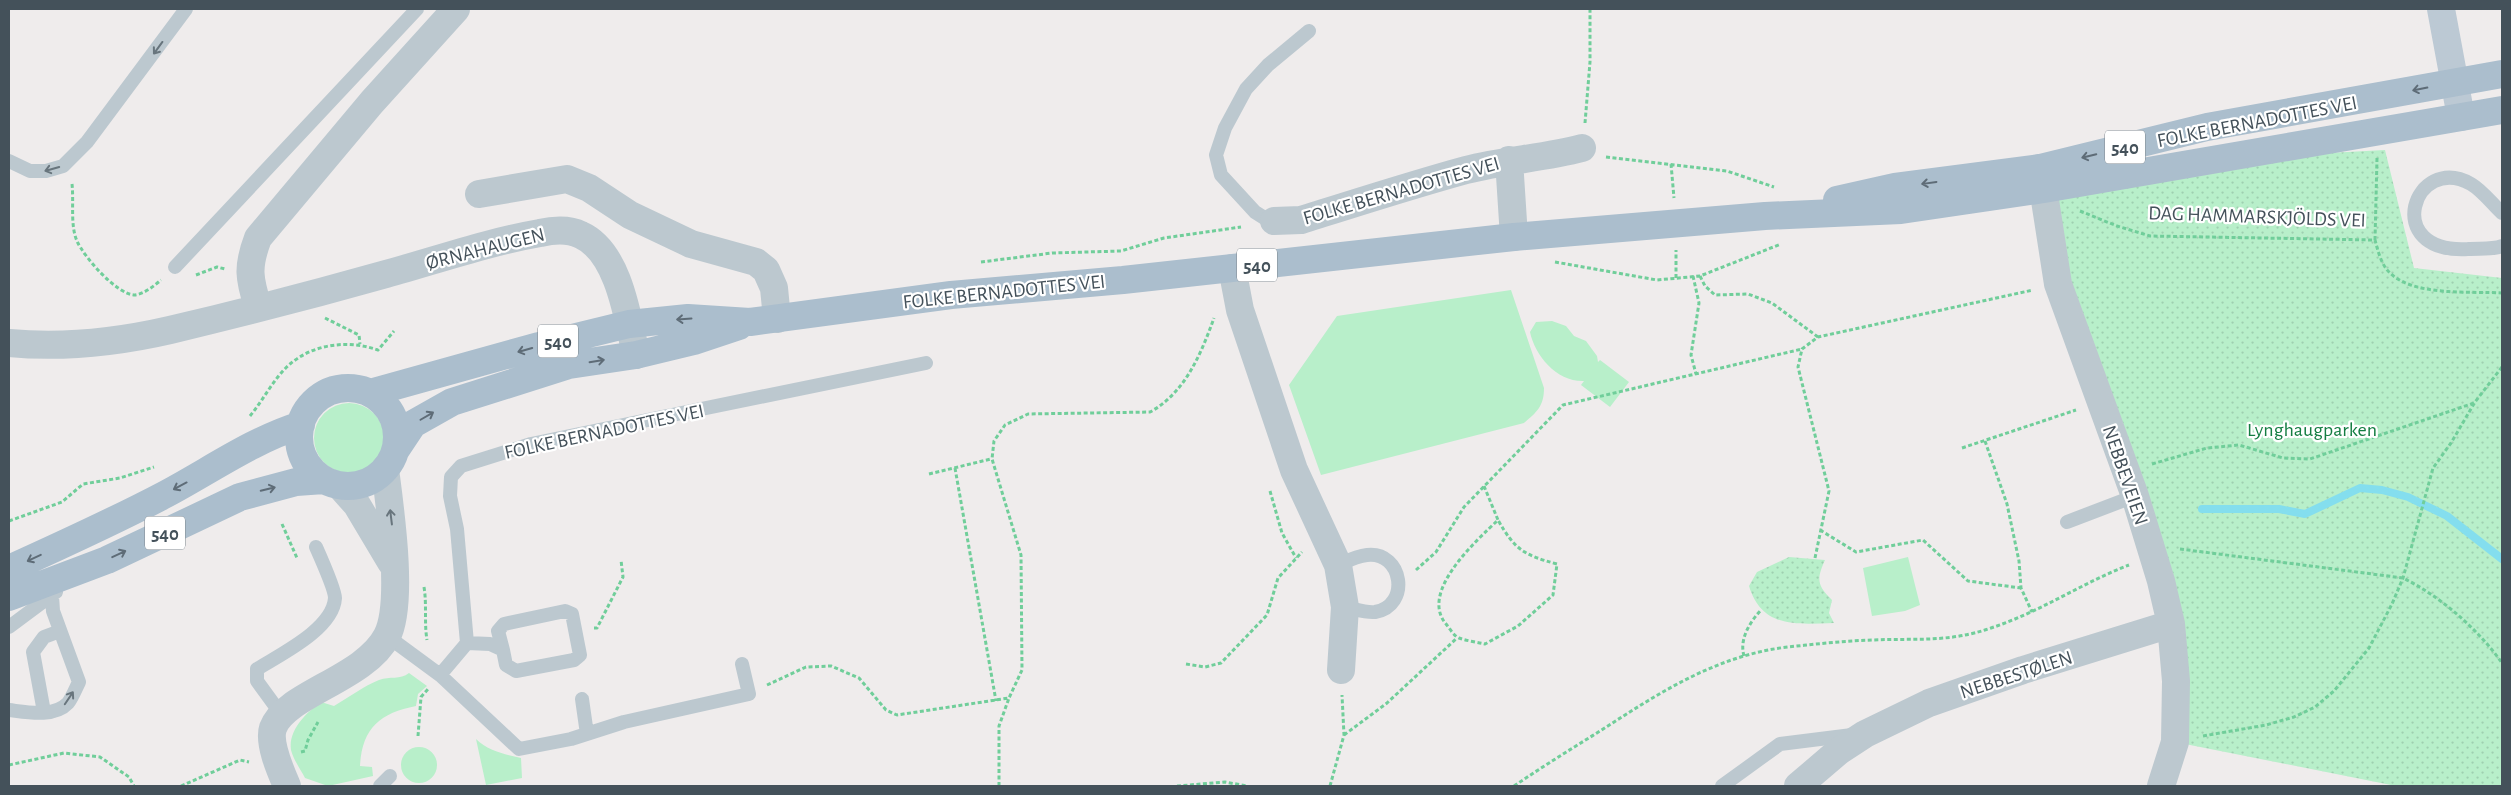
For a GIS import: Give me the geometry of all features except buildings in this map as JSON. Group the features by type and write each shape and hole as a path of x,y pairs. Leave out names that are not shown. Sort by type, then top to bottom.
{"main road":[{"path":"2441,9 2461,117"},
{"name":"FOLKE BERNADOTTES VEI","path":"370,393 539,346 629,324 688,318 750,322 951,295 1232,268 1514,237 1765,216 1901,210 2042,178 2207,127 2494,76"},
{"name":"540","path":"2461,117 2502,110"},
{"name":"FOLKE BERNADOTTES VEI","path":"2042,178 2461,117"},
{"name":"FOLKE BERNADOTTES VEI","path":"390,460 413,424 452,402 569,365 636,355 694,341 750,322"},
{"name":"540","path":"9,569 146,505 223,463 256,442 301,424 313,403 334,390 358,389 370,393"},
{"path":"370,393 380,400 393,418 397,440 390,460"},
{"path":"301,424 300,446 303,456 315,474 332,483"},
{"name":"540","path":"9,597 81,571 240,497 296,482 365,483 390,460"}],"street":[{"path":"258,307 249,278 250,259 258,238 372,102 456,9"},
{"name":"FOLKE BERNADOTTES VEI","path":"1274,221 1301,220 1457,173 1509,160 1554,155 1582,148"},
{"name":"FOLKE BERNADOTTES VEI","path":"1509,160 1514,237"},
{"name":"NEBBEVEIEN","path":"2042,178 2058,284 2135,496 2162,581 2171,624 2176,681 2175,742 2161,786"},
{"path":"479,194 567,179 590,188 630,215 691,244 756,262 766,270 774,288 778,319"},
{"name":"ØRNAHAUGEN","path":"9,343 54,345 107,342 169,330 540,232 559,230 581,235 598,248 607,259 620,292 636,355"},
{"path":"1232,268 1240,310 1294,470 1338,564 1345,607 1341,670"},
{"path":"287,786 276,759 273,729 281,714 364,662 372,656 387,636 395,608 390,460"},
{"path":"332,483 357,505 394,566"},
{"name":"NEBBESTØLEN","path":"1798,786 1839,750 1865,734 1929,703 2023,670 2171,624"}],"lane":[{"path":"9,161 30,171 46,171 63,166 87,142 186,9"},
{"path":"175,267 417,9"},
{"name":"FOLKE BERNADOTTES VEI","path":"1274,221 1256,212 1221,175 1216,155 1225,128 1246,89 1268,65 1308,31"},
{"path":"2502,213 2472,184 2458,179 2444,179 2428,185 2419,193 2413,208 2415,221 2423,236 2433,245 2452,250 2502,246"},
{"name":"FOLKE BERNADOTTES VEI","path":"467,642 457,529 450,496 451,477 460,466 531,444 926,363"},
{"path":"2067,522 2135,496"},
{"path":"281,714 257,681 257,669 310,636 330,615 335,597 316,546"},
{"path":"1338,564 1368,555 1377,556 1393,566 1399,584 1398,593 1385,608 1367,612 1345,607"},
{"path":"9,628 52,596 81,571"},
{"path":"9,710 44,712 67,704 79,682 53,611 52,596"},
{"path":"565,611 572,614 580,655 574,660 516,671 506,664 503,650 498,631 504,624 565,611"},
{"path":"44,712 33,652 44,637 60,631"},
{"path":"387,636 440,675 518,749 587,734 624,722 749,694 742,664"},
{"path":"440,675 467,642 490,644 503,650"},
{"path":"582,699 587,734"},
{"name":"NEBBESTØLEN","path":"1722,786 1780,744 1865,734"},
{"path":"380,786 390,776"}],"path":[{"path":"1590,9 1590,62 1582,148 1601,156 1728,171 1775,187 1783,187"},
{"path":"2375,240 2377,152"},
{"path":"67,162 71,177 76,240 96,270 125,292 134,295 144,292 175,267 186,278 217,267 226,270 228,276"},
{"path":"1671,164 1674,201"},
{"name":"DAG HAMMARSKJÖLDS VEI","path":"2079,211 2150,236 2375,240 2379,254 2389,272 2407,284 2423,289 2440,291 2502,293"},
{"path":"980,262 1052,253 1066,255 1121,250 1164,238 1274,221"},
{"path":"1550,261 1636,278 1657,280 1700,276 1780,244 1784,238"},
{"path":"1676,278 1677,247"},
{"path":"1693,276 1700,303 1691,355 1696,374"},
{"path":"1700,276 1705,286 1715,295 1748,294 1772,303 1818,337"},
{"path":"1399,584 1436,552 1464,507 1563,405 1802,350 1818,337 2058,284"},
{"path":"307,294 318,315 359,335 360,344"},
{"path":"999,786 999,726 1022,670 1021,555 992,459 994,441 1005,426 1028,414 1150,412 1164,405 1179,389 1194,364 1215,316"},
{"path":"242,421 250,415 277,379 297,359 322,347 360,344 378,350 394,330"},
{"path":"1802,350 1798,367 1829,491 1815,558"},
{"path":"2175,742 2213,733 2266,725 2294,717 2315,707 2334,691 2368,648 2392,604 2403,578 2433,468 2451,443 2475,402 2502,366"},
{"path":"2144,466 2207,448 2239,445 2283,458 2310,459 2475,402"},
{"path":"1962,448 2076,410"},
{"path":"1985,441 2007,504 2019,561 2020,588 2032,612"},
{"path":"929,474 992,459"},
{"path":"9,521 62,502 83,484 120,478 163,463"},
{"path":"955,468 996,701"},
{"path":"1484,486 1498,520 1510,542 1532,557 1557,564 1553,594 1518,626 1485,644 1457,638 1440,618 1439,600 1446,581 1463,553 1498,520"},
{"path":"1270,491 1282,533 1296,558"},
{"path":"282,524 294,552"},
{"path":"1820,530 1856,552 1923,540 1968,580 2020,588"},
{"path":"1186,664 1205,667 1221,663 1267,615 1278,578 1309,545 1325,537"},
{"path":"2173,550 2185,549 2403,578 2418,586 2462,619 2502,663"},
{"path":"576,632 597,628 623,577 621,560"},
{"path":"1514,786 1662,692 1694,674 1744,656 1787,647 1872,640 1923,641 1954,638 1991,628 2032,612 2073,593 2107,573 2132,564"},
{"path":"1744,656 1742,649 1745,635 1761,610"},
{"path":"1344,735 1387,704 1457,638"},
{"path":"749,694 806,667 831,666 859,678 886,710 897,715 1009,698"},
{"path":"1330,786 1344,735 1341,670"},
{"path":"418,736 421,697 429,688"},
{"path":"9,765 64,754 100,757 130,778 134,786"},
{"path":"181,786 240,760 255,764 276,759"},
{"path":"1177,786 1225,782 1247,786"}],"green space":[{"name":"Lynghaugparken","path":"2385,150 2414,268 2502,278 2502,786 2396,786 2175,742 2176,681 2135,496 2044,189 2212,159"},
{"path":"1511,290 1544,388 1543,400 1533,415 1524,423 1321,475 1289,385 1337,316"},
{"path":"1552,321 1566,326 1574,336 1586,341 1597,356 1598,362 1600,360 1629,382 1610,407 1581,385 1584,381 1565,377 1556,372 1542,358 1530,332 1536,322"},
{"path":"349,403 362,406 374,413 381,425 384,438 381,451 374,463 362,470 349,473 336,470 324,463 317,451 314,438 317,425 324,413 336,406"},
{"path":"1789,557 1825,560 1819,577 1823,590 1832,600 1829,613 1834,623 1807,624 1782,621 1772,617 1763,610 1755,600 1749,586 1757,572"},
{"path":"1908,557 1920,605 1905,611 1872,616 1863,568"},
{"path":"409,673 427,686 418,694 416,706 392,713 375,724 369,732 360,766 372,767 373,776 328,786 305,778 295,761 291,750 291,743 295,729 305,716 321,702 334,706 373,682"},
{"path":"476,739 491,749 521,758 522,778 486,785"},
{"path":"419,747 426,748 432,752 436,758 436,772 432,778 426,782 419,783 412,782 406,778 402,772 401,765 402,758 406,752 412,748"}],"waterway":[{"path":"2202,509 2279,509 2305,514 2360,488 2382,490 2408,497 2447,516 2502,559"}]}
